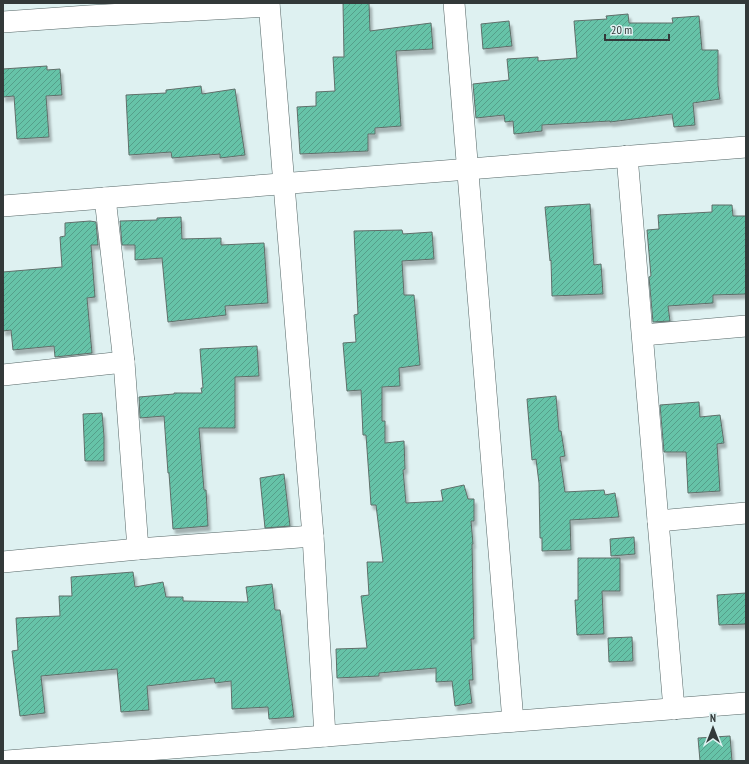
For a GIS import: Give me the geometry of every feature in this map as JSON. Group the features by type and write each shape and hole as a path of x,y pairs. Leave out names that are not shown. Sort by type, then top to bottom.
{"street":[{"path":"454,3 513,721"},
{"path":"3,22 88,9 269,5 285,183 312,536 325,736"},
{"path":"3,206 746,147"},
{"path":"627,156 674,709"},
{"path":"105,198 124,362 138,549"},
{"path":"642,335 746,326"},
{"path":"3,375 124,362"},
{"path":"658,521 746,513"},
{"path":"3,562 138,549 312,536"},
{"path":"8,761 746,703"}],"building":[{"path":"343,3 369,3 370,31 431,23 433,49 396,51 401,126 375,128 375,134 368,134 368,151 300,154 297,107 316,106 316,92 335,91 333,57 344,57"},
{"path":"628,14 629,23 673,23 672,18 699,16 702,50 718,50 718,85 720,99 693,103 695,125 674,127 672,114 610,122 542,125 542,131 514,134 513,121 505,122 504,115 476,118 473,84 509,80 507,59 538,57 538,61 577,58 574,21 607,19 606,16"},
{"path":"509,21 512,46 483,49 481,24"},
{"path":"47,66 47,70 60,69 62,95 46,96 49,137 17,139 14,96 3,97 3,69"},
{"path":"201,86 202,94 235,89 245,155 220,158 220,154 172,158 171,152 129,155 126,95 166,93 166,90"},
{"path":"590,204 594,265 601,264 603,294 552,296 551,260 550,261 545,207"},
{"path":"712,205 732,205 733,216 746,216 746,294 713,295 713,303 668,306 670,321 653,322 647,230 659,229 658,215 712,212"},
{"path":"181,217 182,239 221,238 221,245 264,243 268,303 225,306 226,315 168,322 162,258 135,260 135,245 122,245 120,221 157,220 157,218"},
{"path":"96,222 98,245 91,245 95,297 87,298 92,353 55,357 54,346 13,350 11,330 3,331 3,272 62,267 60,237 65,236 65,223"},
{"path":"402,230 403,234 432,232 434,259 402,261 404,295 414,295 420,365 399,368 400,386 382,387 382,421 385,421 385,443 404,441 405,469 403,470 406,503 443,501 441,490 464,485 468,499 474,499 474,521 471,521 473,544 474,639 471,639 473,680 469,680 472,703 455,706 452,681 436,682 436,668 379,673 379,676 337,678 336,649 367,648 361,596 369,595 367,562 383,562 376,505 371,505 366,435 363,435 361,390 347,391 343,343 356,342 354,315 358,314 354,231"},
{"path":"257,346 259,376 235,377 235,428 199,428 204,490 206,490 208,526 173,529 164,416 140,418 139,397 174,393 202,393 201,388 203,388 200,349"},
{"path":"556,396 559,431 561,431 565,456 560,457 565,492 604,490 605,495 615,493 619,517 570,520 571,550 542,551 542,538 540,538 539,483 536,459 532,460 527,399"},
{"path":"699,402 700,417 720,415 724,443 717,444 720,491 688,493 686,452 664,452 660,405"},
{"path":"102,413 104,461 85,461 83,414"},
{"path":"284,474 290,526 265,528 260,478"},
{"path":"634,537 635,554 611,556 610,539"},
{"path":"578,558 620,558 620,591 602,591 604,634 577,635 575,600 578,600"},
{"path":"133,572 135,587 163,582 166,597 183,597 183,601 248,602 246,587 272,584 275,610 280,610 294,717 269,719 268,707 232,709 231,681 215,683 214,678 147,686 149,710 121,712 117,669 41,676 45,713 20,716 12,651 18,650 16,618 60,616 59,596 72,596 71,577"},
{"path":"746,593 746,624 719,625 717,595"},
{"path":"632,637 633,661 609,662 608,638"},
{"path":"730,736 732,761 700,761 698,738"}]}
